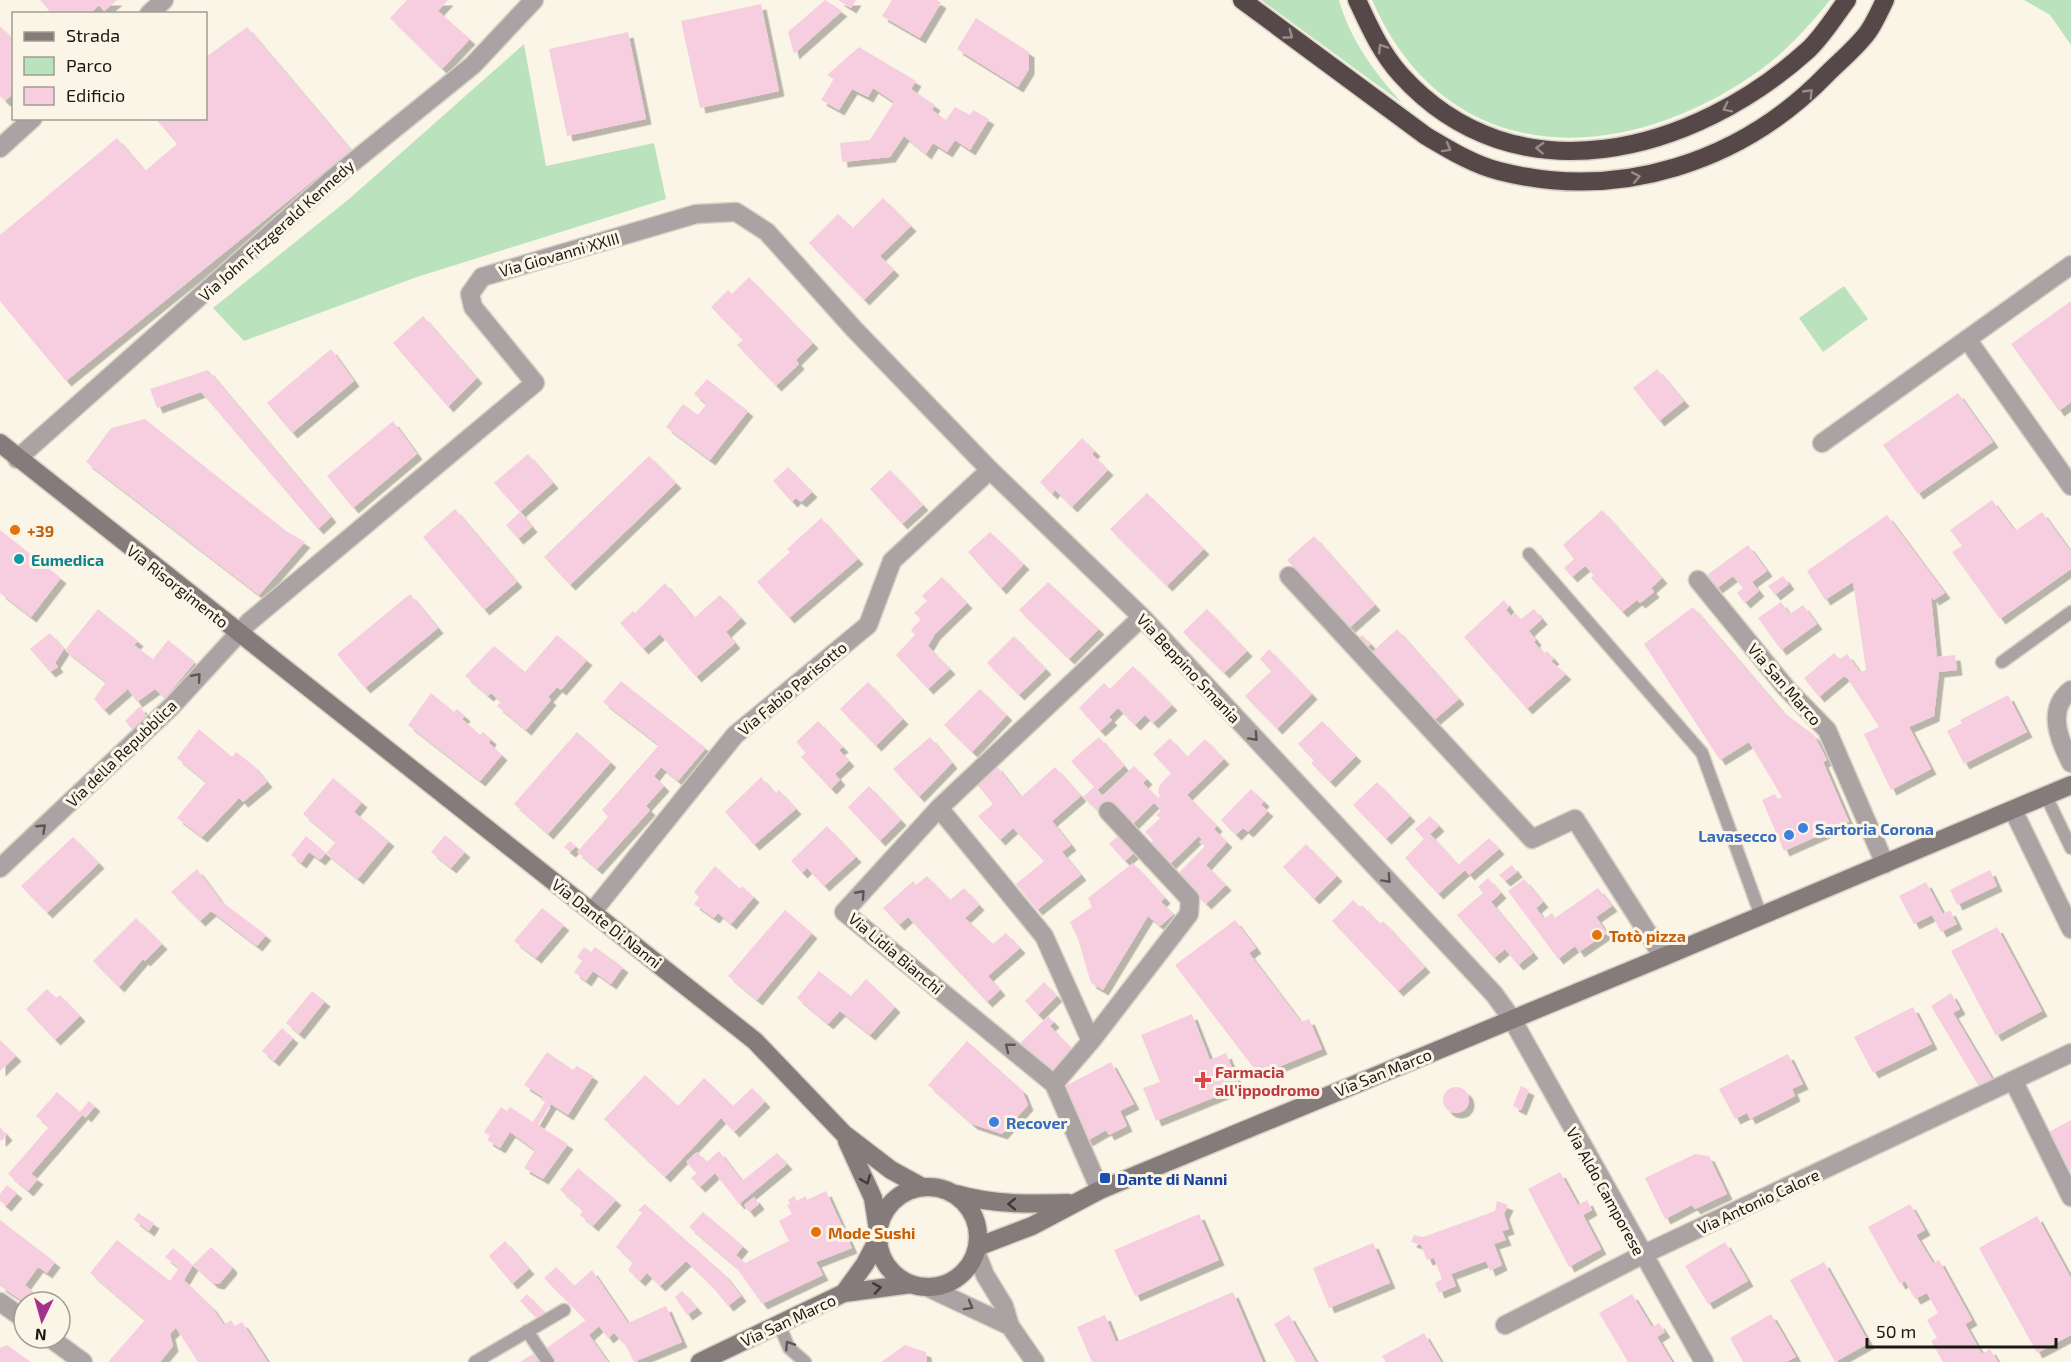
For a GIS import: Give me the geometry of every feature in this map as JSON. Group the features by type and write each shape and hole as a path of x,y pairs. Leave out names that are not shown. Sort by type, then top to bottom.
{"highway":[{"path":"1242,0 1426,136 1453,152 1497,171 1546,181 1578,183 1619,181 1669,171 1719,151 1761,130 1800,102 1867,33 1885,0"},
{"path":"1357,0 1377,41 1399,73 1429,103 1463,126 1497,141 1530,148 1582,151 1629,146 1731,108 1770,82 1810,48 1847,0"}],"main road":[{"name":"Via Risorgimento","path":"0,443 17,459 357,726"},
{"name":"Via Dante Di Nanni","path":"357,726 755,1041 844,1134 891,1170 922,1187"},
{"name":"Via San Marco","path":"976,1250 1032,1226 1071,1203 1100,1190 1663,957 2071,784"},
{"name":"Via Dante Di Nanni","path":"844,1134 873,1198 878,1235"},
{"path":"922,1187 932,1187 951,1193 962,1200 976,1221 976,1250 968,1266 957,1278 943,1285 919,1285 888,1266 878,1235 882,1217 898,1197 922,1187"},
{"name":"Via San Marco","path":"951,1193 992,1203 1071,1203"},
{"name":"Via San Marco","path":"844,1293 865,1264 878,1235"},
{"name":"Via San Marco","path":"700,1362 844,1293 919,1285"}],"street":[{"path":"151,12 164,0"},
{"name":"Via John Fitzgerald Kennedy","path":"17,459 332,179 473,65 534,0"},
{"path":"0,148 31,120"},
{"name":"Via Giovanni XXIII","path":"237,633 535,383 472,307 470,294 482,277 696,214 736,212 767,231 854,329"},
{"path":"1822,443 2071,265"},
{"name":"Via Beppino Smania","path":"854,329 990,470 1142,617 1494,994 1512,1019"},
{"path":"1967,339 2071,486"},
{"name":"Via Fabio Parisotto","path":"593,911 735,735 868,625 892,561 990,470"},
{"path":"1289,576 1532,839 1575,819 1663,957"},
{"name":"Via San Marco","path":"1698,580 1787,689 1827,730 1885,864"},
{"name":"Via Lidia Bianchi","path":"1100,1190 1054,1084 844,912 939,808 1142,617"},
{"name":"Via della Repubblica","path":"0,868 172,705 237,633"},
{"path":"2071,690 2064,695 2058,708 2056,733 2071,763"},
{"path":"939,808 1044,936 1091,1041"},
{"path":"1054,1084 1091,1041 1189,915 1191,907 1190,899 1108,810"},
{"path":"2013,810 2071,929"},
{"name":"Via Aldo Camporese","path":"1512,1019 1642,1255 1704,1362"},
{"name":"Via Antonio Calore","path":"1505,1325 1642,1255 2071,1053"},
{"path":"2013,1082 2071,1197"},
{"path":"976,1250 986,1275 1004,1306 1010,1326 1035,1362"},
{"path":"919,1285 1010,1326"},
{"path":"66,1350 83,1362"}],"lane":[{"path":"1529,554 1702,753 1761,916"},
{"path":"2002,662 2071,612"},
{"path":"2046,796 2071,848"},
{"path":"475,1362 564,1310"},
{"path":"779,1324 789,1348 805,1362"},
{"path":"527,1331 548,1362"}],"green space":[{"path":"1261,0 1339,0 1350,29 1364,55 1402,103"},
{"path":"1372,0 1830,0 1772,61 1710,101 1655,124 1600,136 1545,136 1493,124 1446,98 1405,57"},
{"path":"2024,0 2071,0 2071,45 2050,15"},
{"path":"524,44 546,166 654,143 666,199 417,277 244,341 213,308 349,199"},
{"path":"1844,286 1868,319 1823,352 1799,318"}],"building":[{"path":"40,0 117,0 104,11 99,5 92,12 50,12"},
{"path":"407,0 448,0 438,11 470,39 442,69 390,18"},
{"path":"825,0 842,11 794,54 788,32"},
{"path":"838,0 856,0 851,8"},
{"path":"892,0 937,0 941,3 920,38 882,16"},
{"path":"761,4 779,91 700,108 681,21"},
{"path":"976,18 1029,52 1029,69 1018,87 957,49"},
{"path":"0,26 12,39 12,95 5,101 0,96"},
{"path":"247,27 351,150 66,381 0,301 0,235 117,138 145,171 177,144 157,120 207,120 207,56"},
{"path":"628,32 646,119 567,136 549,49"},
{"path":"859,47 916,81 911,89 935,105 932,110 946,120 955,107 970,115 973,110 989,119 970,150 955,140 947,152 933,143 926,154 904,136 890,157 842,162 840,143 870,140 894,102 873,88 868,97 852,89 839,110 821,100 834,79 827,75"},
{"path":"883,198 911,226 880,256 894,270 864,300 809,243 838,214 853,228"},
{"path":"749,277 813,343 796,360 799,364 776,386 737,345 743,340 711,307 728,290 732,294"},
{"path":"2071,301 2071,402 2059,411 2011,344"},
{"path":"423,316 477,378 448,407 393,343"},
{"path":"331,349 354,381 292,433 267,403"},
{"path":"1657,369 1684,401 1659,421 1633,388"},
{"path":"208,370 331,517 318,529 201,392 157,408 150,389"},
{"path":"707,379 748,411 710,460 666,427 683,404 698,415 707,404 694,394"},
{"path":"1958,393 1993,442 1918,494 1883,445"},
{"path":"145,419 286,531 305,542 259,595 86,462 111,428"},
{"path":"393,421 417,454 353,508 327,476"},
{"path":"1082,438 1095,451 1092,454 1108,470 1072,507 1055,490 1052,494 1040,482"},
{"path":"528,454 553,483 520,512 494,483"},
{"path":"649,456 676,483 570,585 544,557"},
{"path":"788,467 812,492 801,502 796,498 792,502 773,481"},
{"path":"890,470 923,505 902,524 870,489"},
{"path":"1147,493 1204,549 1167,586 1110,529"},
{"path":"1992,500 2015,531 2042,512 2071,552 2071,569 2000,619 1952,552 1962,546 1950,530"},
{"path":"455,509 517,582 484,610 423,537"},
{"path":"1602,510 1662,578 1651,588 1654,592 1640,603 1637,600 1622,612 1591,578 1594,575 1585,566 1572,577 1564,568 1574,559 1563,545"},
{"path":"520,512 532,527 518,539 506,525"},
{"path":"1887,515 1945,593 1934,600 1931,596 1937,657 1955,655 1957,670 1939,672 1934,716 1909,727 1931,769 1891,790 1864,734 1879,727 1848,679 1844,676 1819,697 1804,678 1834,653 1840,659 1847,654 1860,672 1866,670 1853,582 1825,600 1807,571"},
{"path":"821,518 858,559 789,618 757,582 790,552 787,549"},
{"name":"Eumedica","path":"0,530 61,578 31,617 0,593"},
{"path":"990,532 1024,564 1001,589 968,552"},
{"path":"1314,536 1375,605 1348,629 1287,560"},
{"path":"1748,545 1767,571 1752,582 1759,591 1745,603 1737,593 1743,588 1733,576 1717,588 1707,575"},
{"path":"1783,576 1789,584 1775,595 1768,586"},
{"path":"942,577 967,603 935,634 928,646 950,669 928,689 896,655 915,635 911,630 921,619 914,613 927,601 922,596"},
{"path":"1048,582 1099,629 1069,659 1019,610"},
{"path":"665,583 694,618 720,595 741,618 726,632 735,643 696,677 660,634 643,649 620,623 633,611 635,613"},
{"path":"410,594 438,628 365,688 337,654"},
{"path":"1504,600 1509,607 1506,610 1511,616 1515,613 1521,619 1534,609 1542,619 1529,631 1536,640 1534,642 1544,654 1547,651 1554,659 1551,661 1566,674 1527,709 1464,637"},
{"path":"1781,602 1790,614 1803,605 1817,624 1781,650 1758,618"},
{"path":"1693,607 1783,712 1814,735 1827,760 1823,762 1849,822 1784,851 1762,800 1775,794 1778,799 1782,797 1749,742 1720,760 1644,644"},
{"path":"98,609 138,641 134,645 153,659 168,640 195,662 165,698 155,689 137,702 128,689 104,710 94,699 106,682 65,650"},
{"path":"1207,609 1247,651 1224,673 1183,632"},
{"path":"1397,629 1459,699 1433,721 1372,652"},
{"path":"50,633 64,649 55,663 58,667 50,672 30,649"},
{"path":"557,635 587,660 561,690 557,687 548,697 551,700 526,730 497,706 501,702 491,693 488,696 465,676 494,646 525,672"},
{"path":"1362,635 1371,644 1367,648 1358,639"},
{"path":"1014,636 1046,669 1019,695 987,663"},
{"path":"1269,649 1312,694 1277,729 1245,696 1271,671 1260,659"},
{"path":"1133,666 1172,705 1153,723 1145,715 1135,725 1118,708 1109,717 1112,720 1100,731 1079,708 1104,683 1110,689"},
{"path":"621,681 706,748 678,781 661,767 654,776 664,786 646,806 650,810 597,869 577,852 608,817 602,810 659,745 603,702"},
{"path":"868,682 903,719 876,746 840,709"},
{"path":"980,689 1007,715 972,752 944,725"},
{"path":"431,693 454,712 457,709 465,716 462,719 480,735 483,732 491,739 489,743 502,755 480,781 408,725"},
{"path":"2008,695 2027,732 1964,764 1947,731 1962,723 1960,720"},
{"path":"140,706 147,717 132,729 125,721"},
{"path":"818,721 843,747 839,750 849,761 835,774 840,780 831,789 801,757 806,752 796,742"},
{"path":"1322,721 1356,756 1330,782 1311,763 1314,760 1298,744"},
{"path":"199,729 232,757 236,752 253,765 267,782 243,802 239,798 202,837 177,818 206,782 177,758"},
{"path":"577,732 611,762 548,834 514,804"},
{"path":"930,737 952,763 919,797 893,769"},
{"path":"1099,737 1124,766 1097,790 1103,796 1134,766 1147,779 1143,783 1158,798 1160,785 1171,773 1153,754 1170,738 1187,757 1205,739 1224,759 1187,795 1217,826 1214,829 1227,842 1206,865 1226,885 1206,904 1177,875 1205,846 1199,842 1202,840 1199,836 1169,865 1149,844 1153,840 1145,832 1160,818 1156,815 1161,810 1154,803 1132,825 1100,813 1083,797 1094,787 1071,761"},
{"path":"996,765 1021,797 1055,767 1081,796 1052,821 1071,845 1062,852 1081,875 1037,910 1016,884 1044,861 1013,828 1000,840 978,816 993,804 975,782"},
{"path":"761,777 775,794 779,790 796,809 754,845 725,812"},
{"path":"333,778 362,802 354,812 389,841 358,879 326,853 336,842 303,814"},
{"path":"1377,782 1410,816 1386,839 1353,805"},
{"path":"869,786 901,820 880,841 848,807"},
{"path":"1251,789 1264,801 1261,805 1268,811 1248,832 1243,828 1236,835 1221,820"},
{"path":"1430,816 1439,826 1430,834 1458,865 1489,838 1499,849 1469,875 1465,870 1438,894 1405,858 1424,839 1415,829"},
{"path":"827,826 856,857 824,886 807,868 802,873 791,861"},
{"path":"445,835 465,852 451,868 431,852"},
{"path":"306,836 326,853 320,860 309,852 301,863 291,855"},
{"path":"1118,836 1134,853 1125,861 1109,844"},
{"path":"73,837 99,863 47,913 21,886"},
{"path":"570,841 576,846 570,852 564,847"},
{"path":"1306,844 1337,876 1314,899 1283,867"},
{"path":"1133,863 1165,898 1161,902 1174,914 1160,926 1148,916 1103,990 1091,983 1078,939 1070,922 1092,907 1088,898"},
{"path":"1512,865 1517,872 1505,881 1499,875"},
{"path":"715,866 740,889 742,886 754,897 731,924 718,913 714,918 694,904 699,897 694,892"},
{"path":"197,869 221,901 266,935 257,946 211,911 200,921 171,892"},
{"path":"1990,870 1997,886 1957,905 1950,890"},
{"path":"927,876 950,900 964,888 979,905 965,918 993,944 1006,933 1020,948 988,976 1000,990 987,1002 908,917 899,925 883,908 913,881 916,885"},
{"path":"1488,878 1501,893 1491,902 1533,953 1518,965 1505,949 1494,958 1457,915 1483,893 1478,887"},
{"path":"1524,879 1543,902 1536,908 1544,919 1552,913 1555,918 1598,888 1612,906 1596,917 1607,933 1579,952 1575,946 1558,959 1508,891"},
{"path":"1926,882 1943,914 1950,910 1957,924 1941,932 1932,915 1914,924 1899,896"},
{"path":"1353,900 1360,907 1362,905 1380,924 1383,921 1425,967 1398,991 1332,921"},
{"path":"542,908 564,925 536,958 514,941"},
{"path":"785,910 812,933 757,1000 728,976"},
{"path":"136,918 162,944 145,961 143,959 119,987 93,961"},
{"path":"1235,920 1256,948 1249,953 1301,1022 1309,1019 1322,1049 1259,1075 1175,965"},
{"path":"1997,927 2042,1011 1996,1036 1951,951"},
{"path":"584,947 591,952 595,947 623,967 611,984 593,971 586,981 574,972 582,961 577,957"},
{"path":"819,971 851,996 866,979 895,1007 870,1035 840,1011 828,1024 797,998"},
{"path":"1044,982 1057,996 1038,1015 1025,1001"},
{"path":"47,989 56,998 60,995 80,1016 55,1040 26,1009"},
{"path":"312,991 325,1001 299,1034 286,1023"},
{"path":"1951,993 1960,1009 1953,1013 1994,1082 1981,1090 1931,1006"},
{"path":"1913,1007 1932,1044 1873,1073 1854,1037"},
{"path":"1192,1014 1210,1060 1226,1053 1240,1087 1156,1121 1143,1088 1160,1082 1141,1035"},
{"path":"1048,1016 1054,1022 1050,1026 1073,1050 1051,1073 1017,1046"},
{"path":"282,1028 293,1038 274,1061 262,1051"},
{"path":"0,1040 16,1056 0,1071"},
{"path":"967,1041 1022,1090 1028,1105 1002,1134 972,1124 928,1085"},
{"path":"547,1052 573,1070 577,1066 593,1076 568,1115 551,1104 538,1125 568,1144 543,1179 524,1168 535,1150 510,1132 500,1148 487,1140 490,1136 484,1132 501,1107 507,1111 510,1107 533,1122 545,1102 541,1100 543,1097 524,1085"},
{"path":"1788,1054 1803,1084 1792,1089 1795,1096 1750,1119 1747,1113 1735,1119 1719,1089"},
{"path":"1111,1062 1134,1104 1120,1111 1127,1126 1109,1135 1106,1130 1087,1141 1060,1089"},
{"path":"645,1075 678,1106 704,1078 733,1106 752,1088 765,1102 734,1132 721,1118 665,1177 604,1119"},
{"path":"1521,1086 1529,1090 1521,1110 1513,1106"},
{"path":"1456,1087 1465,1091 1469,1100 1465,1109 1456,1113 1447,1109 1443,1100 1447,1091"},
{"path":"57,1092 80,1112 89,1101 95,1106 86,1117 83,1114 31,1174 38,1179 28,1191 8,1174 49,1127 36,1116"},
{"path":"2071,1120 2071,1178 2047,1133"},
{"path":"0,1127 7,1135 1,1141 0,1140"},
{"path":"719,1151 742,1181 777,1153 787,1164 739,1204 715,1173 700,1187 691,1178 697,1173 686,1162 697,1152 707,1162"},
{"path":"1695,1154 1709,1156 1727,1194 1695,1209 1692,1205 1665,1219 1645,1178"},
{"path":"578,1168 616,1200 593,1226 580,1215 583,1210 560,1190"},
{"path":"1560,1172 1578,1205 1587,1200 1592,1210 1583,1215 1601,1249 1569,1267 1528,1189"},
{"path":"7,1185 17,1193 6,1206 0,1201 0,1194"},
{"path":"826,1191 852,1248 816,1262 823,1275 762,1304 736,1267 689,1227 703,1212 743,1246 736,1255 745,1263 789,1241 779,1221 792,1214 787,1205 790,1204 788,1200 794,1196 797,1201 806,1196 807,1200"},
{"path":"754,1197 759,1204 749,1212 744,1205"},
{"path":"1497,1201 1508,1205 1504,1214 1509,1229 1502,1231 1506,1240 1494,1244 1502,1265 1490,1271 1486,1261 1451,1274 1456,1286 1439,1293 1435,1283 1442,1279 1434,1258 1427,1260 1421,1245 1411,1242 1414,1235 1423,1237 1495,1211"},
{"path":"645,1204 724,1274 741,1296 728,1306 712,1286 686,1261 660,1286 647,1273 640,1281 628,1270 633,1262 616,1247 642,1213 638,1210"},
{"path":"1910,1204 1925,1230 1916,1235 1933,1263 1939,1260 1972,1320 1965,1324 1982,1354 1990,1349 1998,1362 1943,1362 1931,1341 1937,1338 1927,1320 1938,1313 1927,1293 1915,1299 1905,1281 1900,1284 1868,1227"},
{"path":"138,1213 154,1223 149,1231 134,1220"},
{"path":"1199,1214 1219,1260 1135,1296 1114,1250"},
{"path":"2037,1216 2071,1278 2071,1335 2037,1353 1979,1248"},
{"path":"0,1220 55,1262 47,1273 38,1267 25,1285 31,1290 12,1290 12,1294 0,1286"},
{"path":"117,1240 170,1281 179,1268 165,1257 173,1248 193,1265 184,1280 211,1306 224,1325 231,1320 235,1326 242,1322 268,1362 198,1362 176,1328 170,1334 173,1346 160,1362 108,1362 145,1320 90,1273"},
{"path":"505,1241 529,1269 512,1284 489,1256"},
{"path":"1725,1242 1748,1281 1708,1304 1685,1266"},
{"path":"1373,1243 1390,1283 1329,1308 1313,1268"},
{"path":"211,1247 232,1267 219,1284 213,1283 193,1265"},
{"path":"1824,1262 1869,1343 1835,1362 1790,1280"},
{"path":"556,1267 574,1286 592,1270 628,1323 666,1306 682,1342 634,1362 626,1346 614,1333 608,1338 599,1326 589,1335 608,1362 554,1362 545,1349 586,1320 544,1278"},
{"path":"682,1291 697,1308 687,1315 675,1297"},
{"path":"1233,1292 1263,1362 1092,1362 1077,1327 1105,1315 1116,1342"},
{"path":"527,1294 544,1312 538,1319 520,1301"},
{"path":"1632,1294 1652,1327 1659,1323 1665,1332 1657,1337 1672,1362 1628,1362 1599,1313"},
{"path":"1771,1314 1796,1357 1786,1362 1743,1362 1730,1338"},
{"path":"1289,1315 1316,1362 1296,1362 1274,1324"},
{"path":"1424,1333 1441,1362 1386,1362 1382,1356"},
{"path":"7,1345 31,1362 0,1362 0,1348"},
{"path":"905,1345 926,1352 927,1362 881,1362"},
{"path":"533,1354 539,1362 520,1362"}],"place":[{"name":"+39","path":"15,530"},
{"name":"Eumedica","path":"19,559"},
{"name":"Sartoria Corona","path":"1803,828"},
{"name":"Lavasecco","path":"1789,835"},
{"name":"Totò pizza","path":"1597,935"},
{"name":"Farmacia all'ippodromo","path":"1203,1080"},
{"name":"Recover","path":"994,1122"},
{"name":"Dante di Nanni","path":"1105,1178"},
{"name":"Mode Sushi","path":"816,1232"}]}
